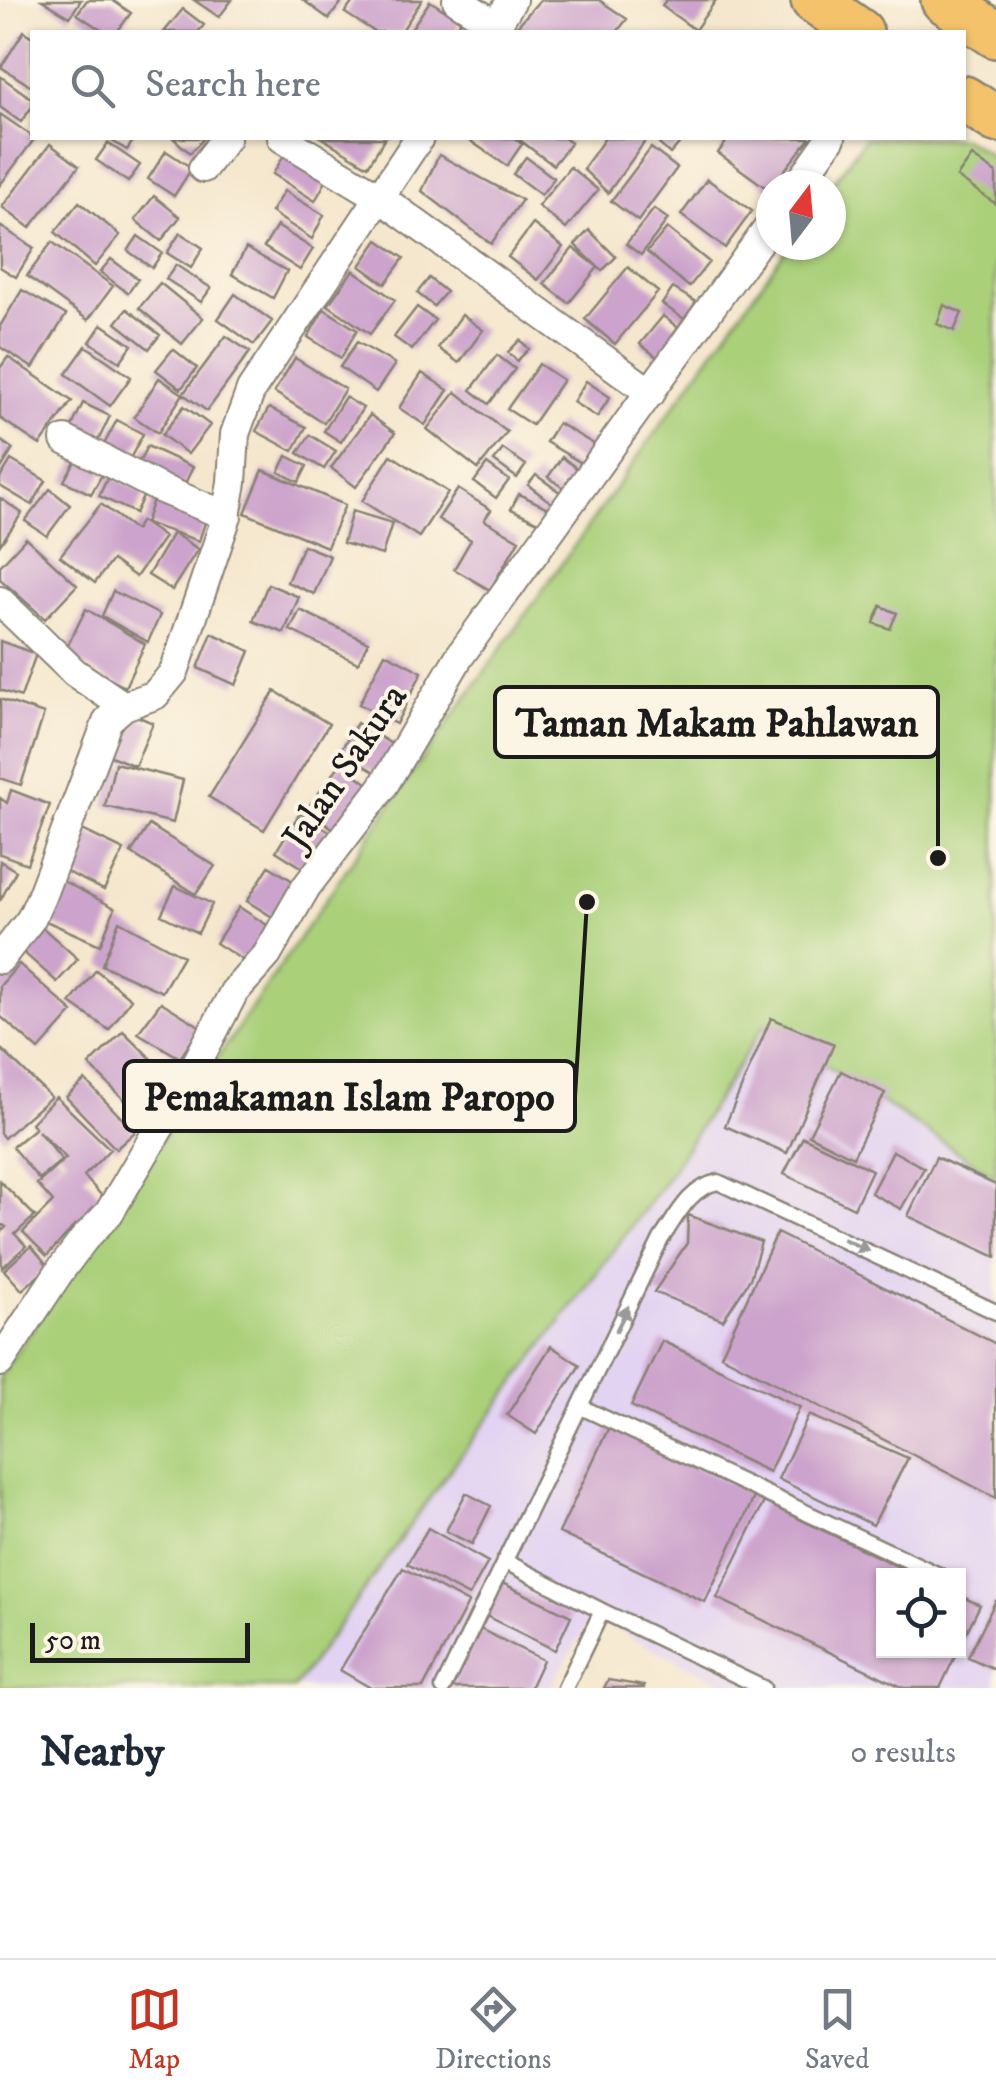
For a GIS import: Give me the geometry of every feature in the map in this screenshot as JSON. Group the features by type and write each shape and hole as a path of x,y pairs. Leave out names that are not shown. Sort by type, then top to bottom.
{"highway":[{"path":"814,0 857,30"},
{"path":"966,100 996,120"}],"street":[{"path":"457,0 494,29 512,0"},
{"path":"203,168 224,140"},
{"path":"285,140 378,196 651,393"},
{"path":"3,951 31,919 41,898 102,730 124,706 155,695 174,672 227,516 235,434 252,390 417,140"},
{"path":"809,170 831,140"},
{"name":"Jalan Sakura","path":"0,1362 72,1255 109,1213 190,1076 234,992 267,955 306,888 382,788 459,657 756,245"},
{"path":"65,440 159,488 227,516"},
{"path":"0,601 75,673 124,706"}],"lane":[{"path":"443,1688 662,1240 693,1193 703,1185 718,1182 996,1312"},
{"path":"581,1408 924,1568"},
{"path":"504,1561 763,1688"},
{"path":"565,1688 602,1611"}],"shaded area":[{"path":"765,1025 996,1177 996,1688 734,1688 591,1618 550,1688 294,1688 665,1181"}],"green space":[{"path":"864,140 966,140 996,159 996,1177 764,1025 665,1181 294,1688 0,1688 0,1376 408,779 778,260 846,260 846,170 842,170"}],"building":[{"path":"42,0 81,0 70,17"},
{"path":"87,0 112,0 131,13 118,30 101,30 77,14"},
{"path":"194,0 232,0 219,17"},
{"path":"303,0 343,0 329,19"},
{"path":"354,0 422,0 402,30 372,30 345,13"},
{"path":"540,0 599,0 627,19 619,30 514,30"},
{"path":"666,0 716,0 695,30 662,6"},
{"path":"430,1 461,21 455,30 410,30"},
{"path":"183,9 204,25 200,30 166,30"},
{"path":"24,31 30,36 30,86 1,67"},
{"path":"0,76 30,98 30,110 21,122 0,107"},
{"path":"0,114 34,140 0,185"},
{"path":"110,140 134,140 127,150"},
{"path":"175,140 202,140 190,153"},
{"path":"325,140 384,140 368,166"},
{"path":"469,140 517,140 522,144 507,166"},
{"path":"520,140 571,143 553,165"},
{"path":"604,140 646,140 608,193 583,169"},
{"path":"663,140 682,140 670,154 659,144"},
{"path":"728,140 808,140 785,170 756,170 756,181 718,153"},
{"path":"108,143 140,165 128,182 96,160"},
{"path":"50,144 79,166 30,228 2,207"},
{"path":"288,148 330,174 315,201 273,174"},
{"path":"651,148 677,168 638,221 611,201"},
{"path":"166,151 192,168 174,196 148,179"},
{"path":"439,155 522,200 491,244 422,191"},
{"path":"972,156 996,173 996,204 957,177"},
{"path":"526,157 554,178 541,195 513,174"},
{"path":"570,167 598,190 566,229 538,206"},
{"path":"707,179 752,211 725,248 681,215"},
{"path":"284,191 324,215 312,239 271,212"},
{"path":"154,196 180,217 161,241 135,220"},
{"path":"79,202 120,235 95,266 55,232"},
{"path":"654,209 668,219 641,255 626,244"},
{"path":"533,224 563,247 538,280 508,257"},
{"path":"0,226 34,248 16,277 0,267"},
{"path":"277,226 313,249 300,270 264,247"},
{"path":"667,228 709,262 689,287 647,252"},
{"path":"589,230 616,257 602,271 575,245"},
{"path":"180,233 203,248 191,268 167,253"},
{"path":"138,236 162,253 152,268 128,251"},
{"path":"378,240 404,258 385,284 360,266"},
{"path":"52,242 113,286 88,320 27,276"},
{"path":"246,248 287,271 273,298 232,274"},
{"path":"573,248 598,267 569,303 544,284"},
{"path":"111,259 138,279 128,293 100,272"},
{"path":"176,265 211,288 201,302 166,279"},
{"path":"628,267 658,292 615,344 585,319"},
{"path":"353,270 395,300 370,334 328,305"},
{"path":"429,278 446,292 434,306 417,293"},
{"path":"160,283 203,318 182,344 139,308"},
{"path":"673,288 696,302 684,319 662,304"},
{"path":"22,290 66,315 33,368 0,347 0,326"},
{"path":"235,294 272,321 254,345 218,319"},
{"path":"944,305 962,313 954,331 937,324"},
{"path":"417,307 435,320 412,350 394,337"},
{"path":"127,309 160,335 149,349 116,323"},
{"path":"324,309 357,330 341,358 308,337"},
{"path":"462,315 483,330 459,363 438,348"},
{"path":"663,316 685,333 662,361 640,344"},
{"path":"102,324 132,345 120,362 90,342"},
{"path":"226,336 250,352 207,411 183,394"},
{"path":"520,340 529,349 517,361 508,352"},
{"path":"357,342 395,364 376,392 340,367"},
{"path":"86,346 131,377 110,406 66,374"},
{"path":"173,349 197,368 181,389 156,370"},
{"path":"497,355 515,369 489,404 471,390"},
{"path":"8,357 72,401 40,445 0,418 0,368"},
{"path":"295,358 345,389 324,423 274,392"},
{"path":"539,364 563,380 532,425 507,409"},
{"path":"422,373 448,390 425,425 399,408"},
{"path":"159,378 183,394 158,433 134,417"},
{"path":"586,381 610,397 597,417 573,402"},
{"path":"456,392 507,432 478,469 427,429"},
{"path":"345,397 363,408 341,442 324,431"},
{"path":"83,403 110,416 95,447 68,435"},
{"path":"184,406 210,425 188,454 162,435"},
{"path":"269,408 306,427 293,451 256,431"},
{"path":"370,415 395,433 356,487 331,468"},
{"path":"117,420 143,434 126,466 100,452"},
{"path":"558,423 597,446 585,465 546,442"},
{"path":"310,435 336,451 324,469 298,453"},
{"path":"0,440 13,449 0,470"},
{"path":"147,446 193,467 180,494 134,473"},
{"path":"503,449 526,465 517,478 494,461"},
{"path":"81,451 108,464 91,494 64,481"},
{"path":"391,455 448,492 419,537 362,501"},
{"path":"287,456 307,466 299,482 279,472"},
{"path":"562,457 584,474 570,493 548,477"},
{"path":"11,460 46,481 32,505 0,486 0,478"},
{"path":"487,464 509,480 496,498 474,482"},
{"path":"263,470 345,505 327,547 245,513"},
{"path":"109,475 145,493 135,513 99,496"},
{"path":"536,475 561,493 553,504 528,485"},
{"path":"50,489 70,505 47,536 25,521"},
{"path":"458,489 491,510 484,520 519,540 490,590 454,569 471,540 438,519"},
{"path":"155,494 209,511 199,541 145,523"},
{"path":"519,494 550,509 542,524 511,509"},
{"path":"0,498 22,513 0,545"},
{"path":"101,504 135,530 141,521 164,537 136,577 112,560 95,583 60,556"},
{"path":"352,511 392,523 382,555 343,543"},
{"path":"173,533 198,549 172,590 148,575"},
{"path":"26,538 77,585 45,619 0,579 0,566"},
{"path":"303,545 330,556 314,594 287,582"},
{"path":"268,584 299,597 284,633 253,621"},
{"path":"113,591 160,615 148,642 102,616"},
{"path":"881,606 897,613 890,629 874,623"},
{"path":"86,609 145,644 125,687 63,655"},
{"path":"300,610 368,642 358,663 290,630"},
{"path":"212,633 250,651 236,685 198,668"},
{"path":"0,641 36,654 21,697 0,690"},
{"path":"385,653 422,672 396,724 359,704"},
{"path":"275,691 329,724 264,830 209,797"},
{"path":"0,699 44,714 21,785 0,778"},
{"path":"125,711 153,723 135,766 106,754"},
{"path":"357,723 398,748 381,776 340,751"},
{"path":"115,763 183,780 173,823 105,806"},
{"path":"341,763 373,788 339,833 307,809"},
{"path":"11,790 50,805 27,864 0,854 0,798 7,803"},
{"path":"300,813 335,835 311,873 276,851"},
{"path":"149,825 215,866 196,894 131,853"},
{"path":"82,830 124,850 104,890 63,870"},
{"path":"0,861 16,871 0,901"},
{"path":"269,866 299,885 277,920 247,901"},
{"path":"61,880 115,908 100,945 46,921"},
{"path":"175,886 212,904 198,933 161,915"},
{"path":"239,907 273,929 250,965 216,943"},
{"path":"119,921 183,956 162,992 102,965"},
{"path":"43,928 78,959 57,982 22,951"},
{"path":"19,964 73,1012 39,1050 0,1016 0,986"},
{"path":"96,970 131,999 109,1030 70,1003"},
{"path":"161,1002 201,1027 180,1058 138,1033"},
{"path":"771,1018 834,1044 787,1153 725,1126"},
{"path":"123,1031 175,1082 141,1116 89,1065"},
{"path":"0,1048 51,1097 4,1138 0,1133"},
{"path":"841,1071 885,1093 853,1157 809,1135"},
{"path":"85,1080 135,1132 116,1149 66,1097"},
{"path":"56,1097 110,1149 84,1176 110,1205 81,1231 75,1225 47,1256 23,1232 53,1202 37,1184 66,1158 38,1131 62,1160 39,1179 12,1147 35,1128 31,1123"},
{"path":"803,1137 872,1170 854,1208 784,1174"},
{"path":"893,1151 924,1168 901,1209 871,1193"},
{"path":"936,1157 996,1185 996,1257 908,1216"},
{"path":"0,1181 35,1216 15,1234 26,1246 2,1268 0,1233 6,1227 0,1228"},
{"path":"688,1215 761,1242 750,1279 723,1320 654,1292 687,1243"},
{"path":"777,1233 996,1344 996,1498 721,1355"},
{"path":"31,1246 49,1267 22,1290 4,1270"},
{"path":"662,1341 800,1407 769,1472 631,1406"},
{"path":"551,1346 580,1365 536,1434 507,1415"},
{"path":"809,1415 908,1458 873,1525 778,1479"},
{"path":"609,1427 755,1495 705,1602 559,1533"},
{"path":"466,1493 491,1506 472,1544 446,1531"},
{"path":"764,1502 901,1568 876,1568 876,1658 954,1658 940,1688 904,1688 717,1598"},
{"path":"428,1528 488,1562 469,1596 407,1564"},
{"path":"403,1568 468,1603 423,1688 371,1688 340,1670"},
{"path":"500,1582 571,1616 555,1650 484,1615"},
{"path":"966,1599 980,1605 966,1633"},
{"path":"996,1600 996,1670 968,1657"},
{"path":"480,1629 543,1660 530,1688 451,1688"},
{"path":"608,1680 644,1686 644,1688 604,1688"}],"place":[{"name":"Taman Makam Pahlawan","path":"938,858"},
{"name":"Pemakaman Islam Paropo","path":"587,902"}]}
